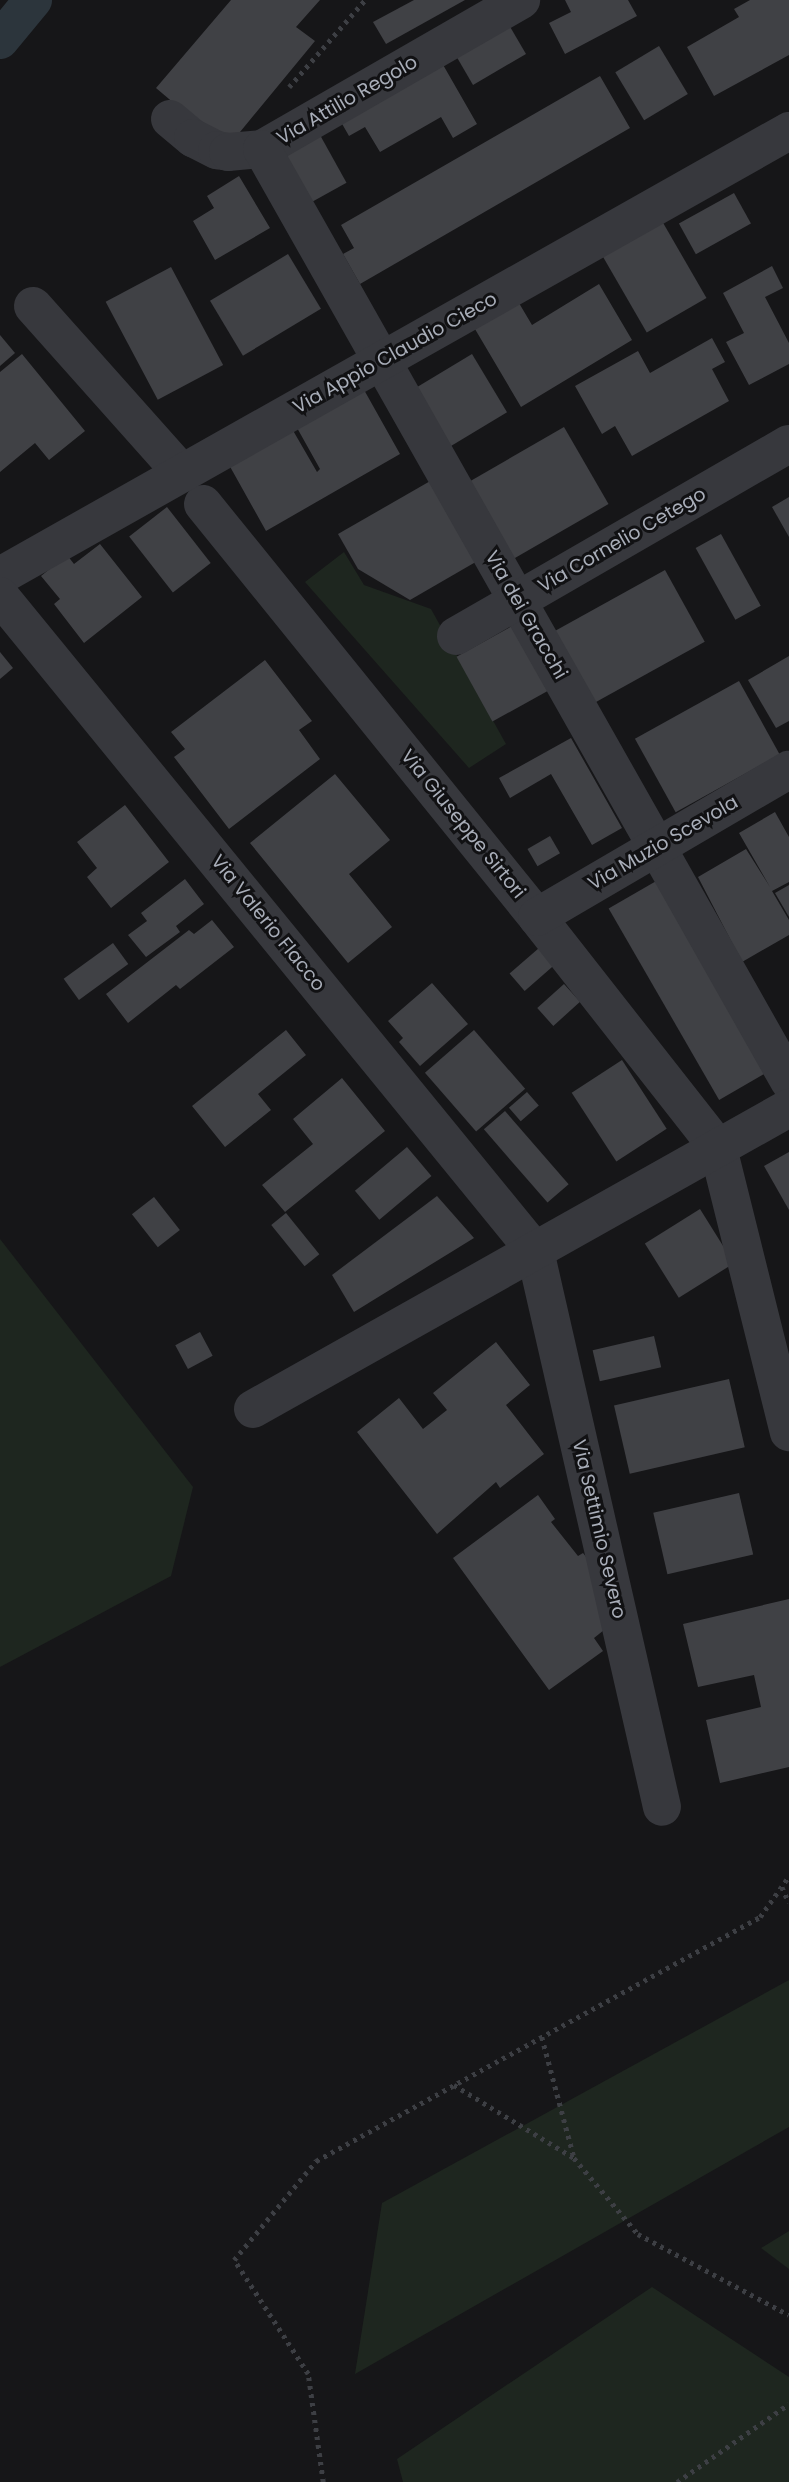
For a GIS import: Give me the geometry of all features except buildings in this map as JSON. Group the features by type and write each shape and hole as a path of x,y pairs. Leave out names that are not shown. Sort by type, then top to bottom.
{"street":[{"name":"Via Attilio Regolo","path":"170,119 193,138 217,150 228,152 262,149 521,0"},
{"name":"Via Appio Claudio Cieco","path":"0,576 789,131"},
{"name":"Via dei Gracchi","path":"262,149 789,1081"},
{"path":"33,306 182,473"},
{"name":"Via Cornelio Cetego","path":"456,636 789,444"},
{"name":"Via Giuseppe Sirtori","path":"203,504 537,916 718,1148"},
{"name":"Via Valerio Flacco","path":"0,596 536,1251"},
{"name":"Via Muzio Scevola","path":"537,916 789,770"},
{"path":"253,1409 789,1108"},
{"path":"718,1148 789,1432"},
{"name":"Via Settimio Severo","path":"536,1251 662,1807"}],"path":[{"path":"287,89 365,0"},
{"path":"323,2482 307,2374 234,2260 316,2161 760,1917 789,1876"},
{"path":"782,1886 789,1903"},
{"path":"542,2037 575,2158"},
{"path":"454,2085 575,2158 639,2234 789,2315"},
{"path":"677,2482 789,2404"}],"shaded area":[{"path":"344,552 364,585 431,609 506,744 469,768 305,582"},
{"path":"0,1239 193,1487 171,1576 0,1667"},
{"path":"789,1980 789,2127 355,2374 382,2203"},
{"path":"789,2231 789,2269 761,2248"},
{"path":"652,2287 789,2377 789,2482 403,2482 397,2459"}],"waterway":[{"path":"0,40 33,0"}]}
